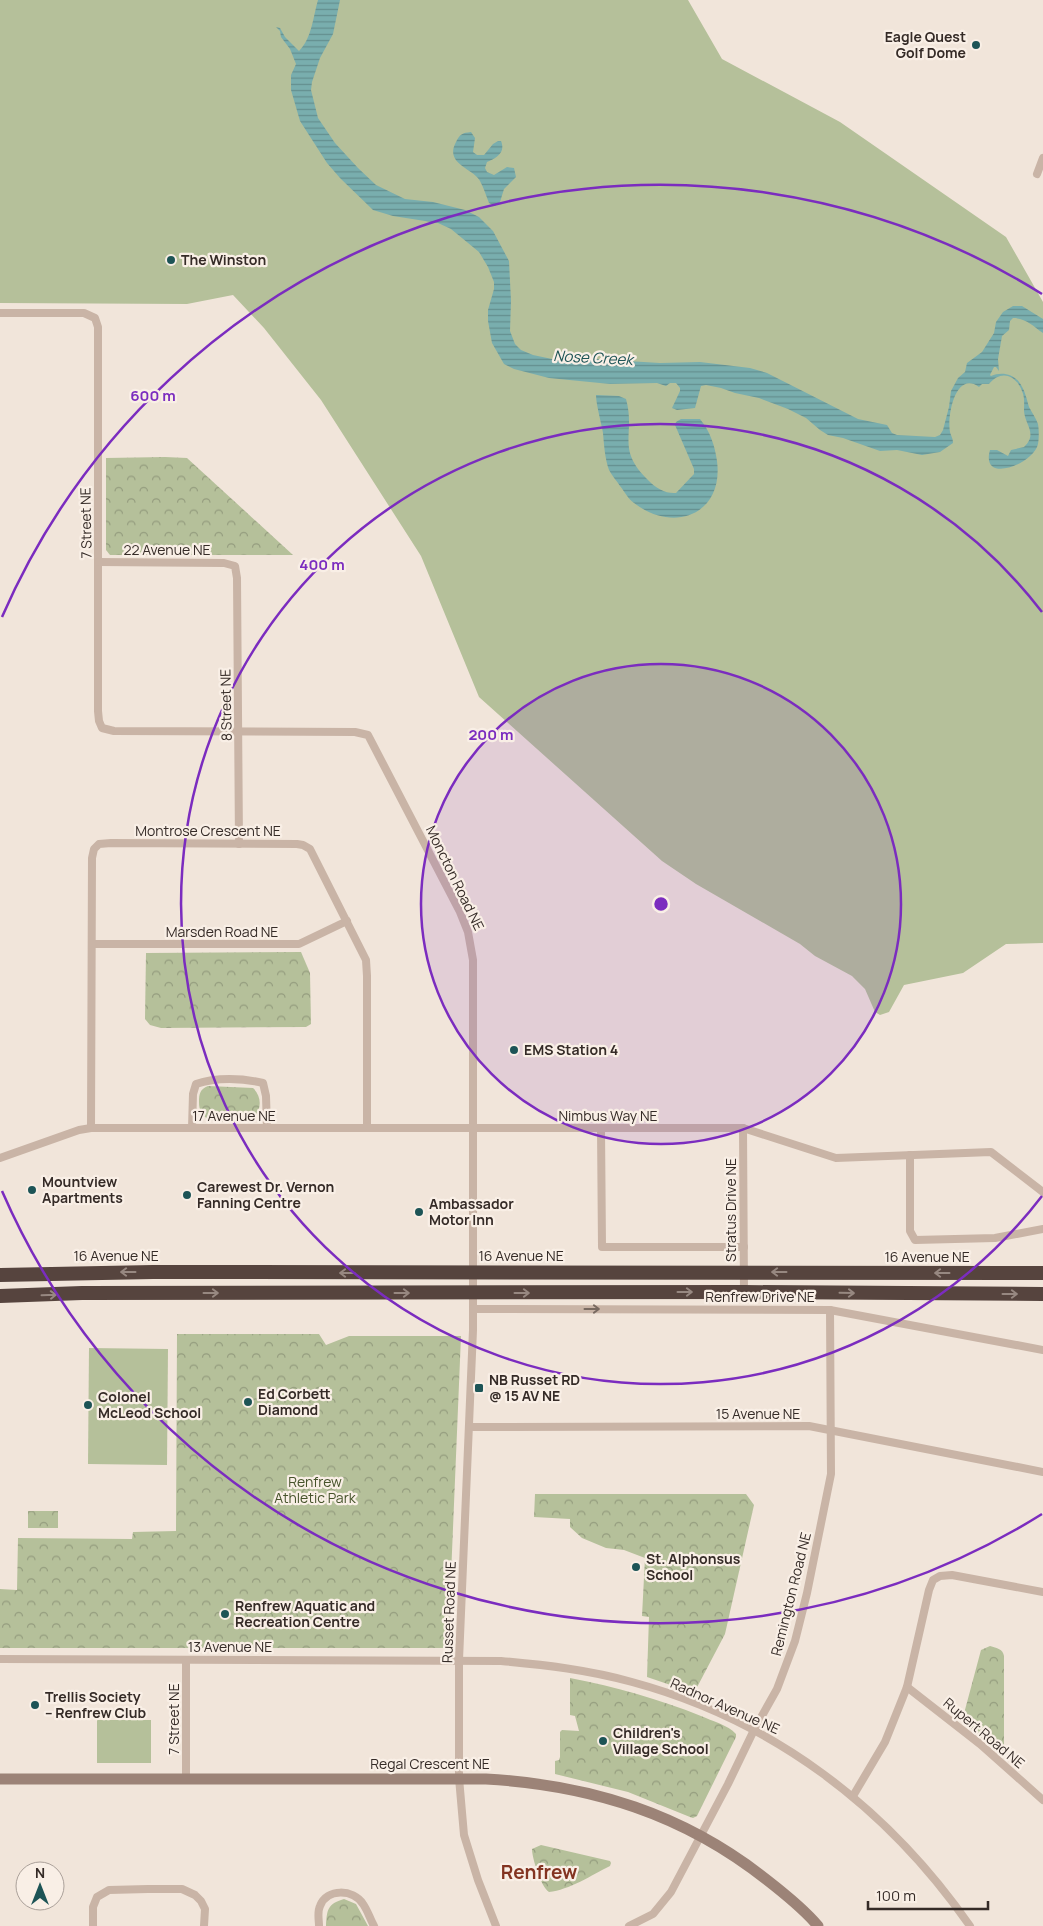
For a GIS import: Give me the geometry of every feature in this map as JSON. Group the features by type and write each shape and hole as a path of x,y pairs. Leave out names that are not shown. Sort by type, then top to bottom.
{"highway":[{"name":"16 Avenue NE","path":"0,1275 93,1272 1043,1273"},
{"path":"0,1296 108,1293 744,1292 1043,1294"}],"street":[{"path":"1037,174 1043,158"},
{"name":"7 Street NE","path":"0,313 84,313 95,318 98,327 98,711 102,728"},
{"name":"22 Avenue NE","path":"99,562 224,563 235,566"},
{"name":"8 Street NE","path":"235,566 237,578 239,844"},
{"name":"Moncton Road NE","path":"102,728 114,731 355,732 368,735 372,741 460,912 471,941 473,960 473,1293"},
{"name":"Montrose Crescent NE","path":"91,1128 92,858 94,849 99,844 239,844 303,845 310,849 362,951 367,968 367,1128"},
{"name":"Marsden Road NE","path":"92,944 299,944 346,921"},
{"path":"192,1128 193,1094 196,1084 206,1080 253,1080 264,1083 267,1128"},
{"name":"17 Avenue NE","path":"0,1158 91,1128 473,1129"},
{"name":"Nimbus Way NE","path":"473,1129 743,1128 836,1158 991,1152 1043,1192"},
{"name":"Stratus Drive NE","path":"743,1128 744,1292"},
{"path":"601,1129 602,1247 744,1247"},
{"path":"910,1155 910,1230 915,1240 994,1238 1043,1229"},
{"name":"Russet Road NE","path":"473,1293 474,1309 460,1660 459,1778 464,1834 478,1880 496,1926"},
{"name":"Renfrew Drive NE","path":"474,1309 830,1310 1043,1350"},
{"name":"Remington Road NE","path":"634,1925 653,1914 671,1892 777,1689 795,1641 829,1490 831,1430 830,1310"},
{"name":"15 Avenue NE","path":"469,1426 809,1426 1043,1472"},
{"path":"853,1796 885,1742 907,1687 928,1590 933,1580 940,1576 952,1575 1043,1592"},
{"name":"13 Avenue NE","path":"0,1659 460,1660"},
{"name":"7 Street NE","path":"186,1660 186,1779"},
{"name":"Radnor Avenue NE","path":"460,1660 541,1664 609,1676 653,1688 698,1704 754,1730 804,1760 853,1796 900,1839 937,1881 970,1926"},
{"name":"Rupert Road NE","path":"907,1687 980,1744 1043,1800"},
{"name":"Regal Crescent NE","path":"0,1779 459,1778 540,1783 584,1791 644,1809 701,1835 749,1866 818,1926"},
{"path":"93,1926 93,1906 96,1897 109,1890 148,1889 182,1889 195,1895 201,1901 204,1908 204,1926"},
{"path":"319,1926 319,1908 323,1901 329,1895 343,1893 352,1896 363,1904 374,1926"}],"green space":[{"path":"0,0 688,0 722,59 840,122 1006,237 1043,302 1043,943 1006,944 963,973 904,985 889,1012 880,1015 875,1012 865,989 852,976 815,956 800,944 696,884 662,861 479,697 421,556 321,400 264,328 233,295 187,304 0,303"},
{"path":"106,458 187,458 293,555 110,555 106,550"},
{"path":"301,952 310,973 311,1024 306,1027 161,1028 150,1025 145,1019 146,953"},
{"path":"208,1086 253,1088 260,1100 257,1114 249,1120 210,1120 200,1111 199,1102 200,1092"},
{"name":"Renfrew Athletic Park","path":"177,1334 319,1334 326,1345 349,1336 461,1336 448,1648 0,1648 0,1589 17,1590 18,1538 132,1539 133,1532 176,1531"},
{"path":"89,1348 168,1349 167,1465 88,1464"},
{"path":"535,1494 746,1494 754,1505 725,1634 694,1693 647,1677 649,1617 642,1616 645,1558 624,1550 606,1548 582,1538 570,1527 570,1519 534,1517"},
{"path":"28,1511 58,1511 58,1528 28,1528"},
{"path":"990,1646 1001,1650 1004,1656 1004,1757 962,1721 981,1650"},
{"name":"Children's Village School","path":"570,1678 621,1689 669,1704 729,1728 736,1734 697,1816 690,1817 628,1792 555,1774 555,1761 559,1760 560,1757 560,1732 562,1730 579,1731 575,1716 570,1715"},
{"path":"97,1720 151,1720 151,1763 97,1763"},
{"path":"541,1845 610,1861 611,1863 610,1866 580,1882 557,1891 549,1892 540,1879 532,1853 532,1849"},
{"path":"344,1899 356,1904 368,1926 326,1926 329,1908 334,1903"}],"water":[{"path":"318,0 340,0 333,34 320,58 312,82 311,90 318,118 335,143 376,185 405,199 433,202 465,210 479,217 493,231 509,261 510,331 515,344 521,350 552,359 578,358 660,363 700,362 750,368 767,373 858,419 887,425 892,433 897,435 935,437 940,435 943,430 951,391 958,378 965,372 967,363 982,352 994,333 996,322 1003,312 1013,306 1022,306 1043,319 1043,333 1026,321 1013,318 1010,321 1009,330 1002,336 998,359 999,371 994,367 990,375 1008,374 1015,378 1022,387 1029,407 1038,424 1038,444 1034,451 1027,458 1009,468 1000,469 993,467 989,461 990,450 997,450 1008,456 1011,450 1024,447 1030,438 1030,429 1024,411 1023,394 1016,381 1003,375 994,379 989,384 982,384 979,387 971,383 964,385 958,390 954,398 949,425 953,443 940,452 922,455 897,450 880,451 843,438 828,435 806,418 788,409 759,398 721,388 701,386 695,408 677,410 672,408 680,391 676,383 670,383 666,386 657,383 610,384 549,378 514,369 504,364 492,343 488,321 488,310 494,282 479,252 451,229 438,223 393,216 373,210 327,163 300,121 291,90 291,75 296,64 290,49 276,27 280,28 285,37 299,51 307,40 312,27"},
{"path":"471,132 475,138 473,152 477,155 484,155 493,144 501,141 501,152 497,157 487,162 485,168 487,172 494,175 507,167 514,168 516,177 504,189 500,202 495,206 489,203 476,176 456,161 454,156 453,149 459,137 463,133"},
{"path":"596,395 619,396 626,399 629,422 628,442 632,460 652,484 669,493 676,493 694,474 694,469 675,425 676,422 681,419 700,419 712,439 717,461 717,479 713,494 704,506 693,514 680,517 665,517 649,512 630,499 609,470"}],"place":[{"name":"Eagle Quest Golf Dome","path":"976,45"},
{"name":"The Winston","path":"171,260"},
{"name":"EMS Station 4","path":"514,1050"},
{"name":"Mountview Apartments","path":"32,1190"},
{"name":"Carewest Dr. Vernon Fanning Centre","path":"187,1195"},
{"name":"Ambassador Motor Inn","path":"419,1212"},
{"name":"NB Russet RD @ 15 AV NE","path":"479,1388"},
{"name":"Ed Corbett Diamond","path":"248,1402"},
{"name":"Colonel McLeod School","path":"88,1405"},
{"name":"St. Alphonsus School","path":"636,1567"},
{"name":"Renfrew Aquatic and Recreation Centre","path":"225,1614"},
{"name":"Trellis Society – Renfrew Club","path":"35,1705"},
{"name":"Children's Village School","path":"603,1741"}],"district":[{"name":"Renfrew","path":"539,1872"}],"water label":[{"name":"Nose Creek","path":"593,358"}]}
